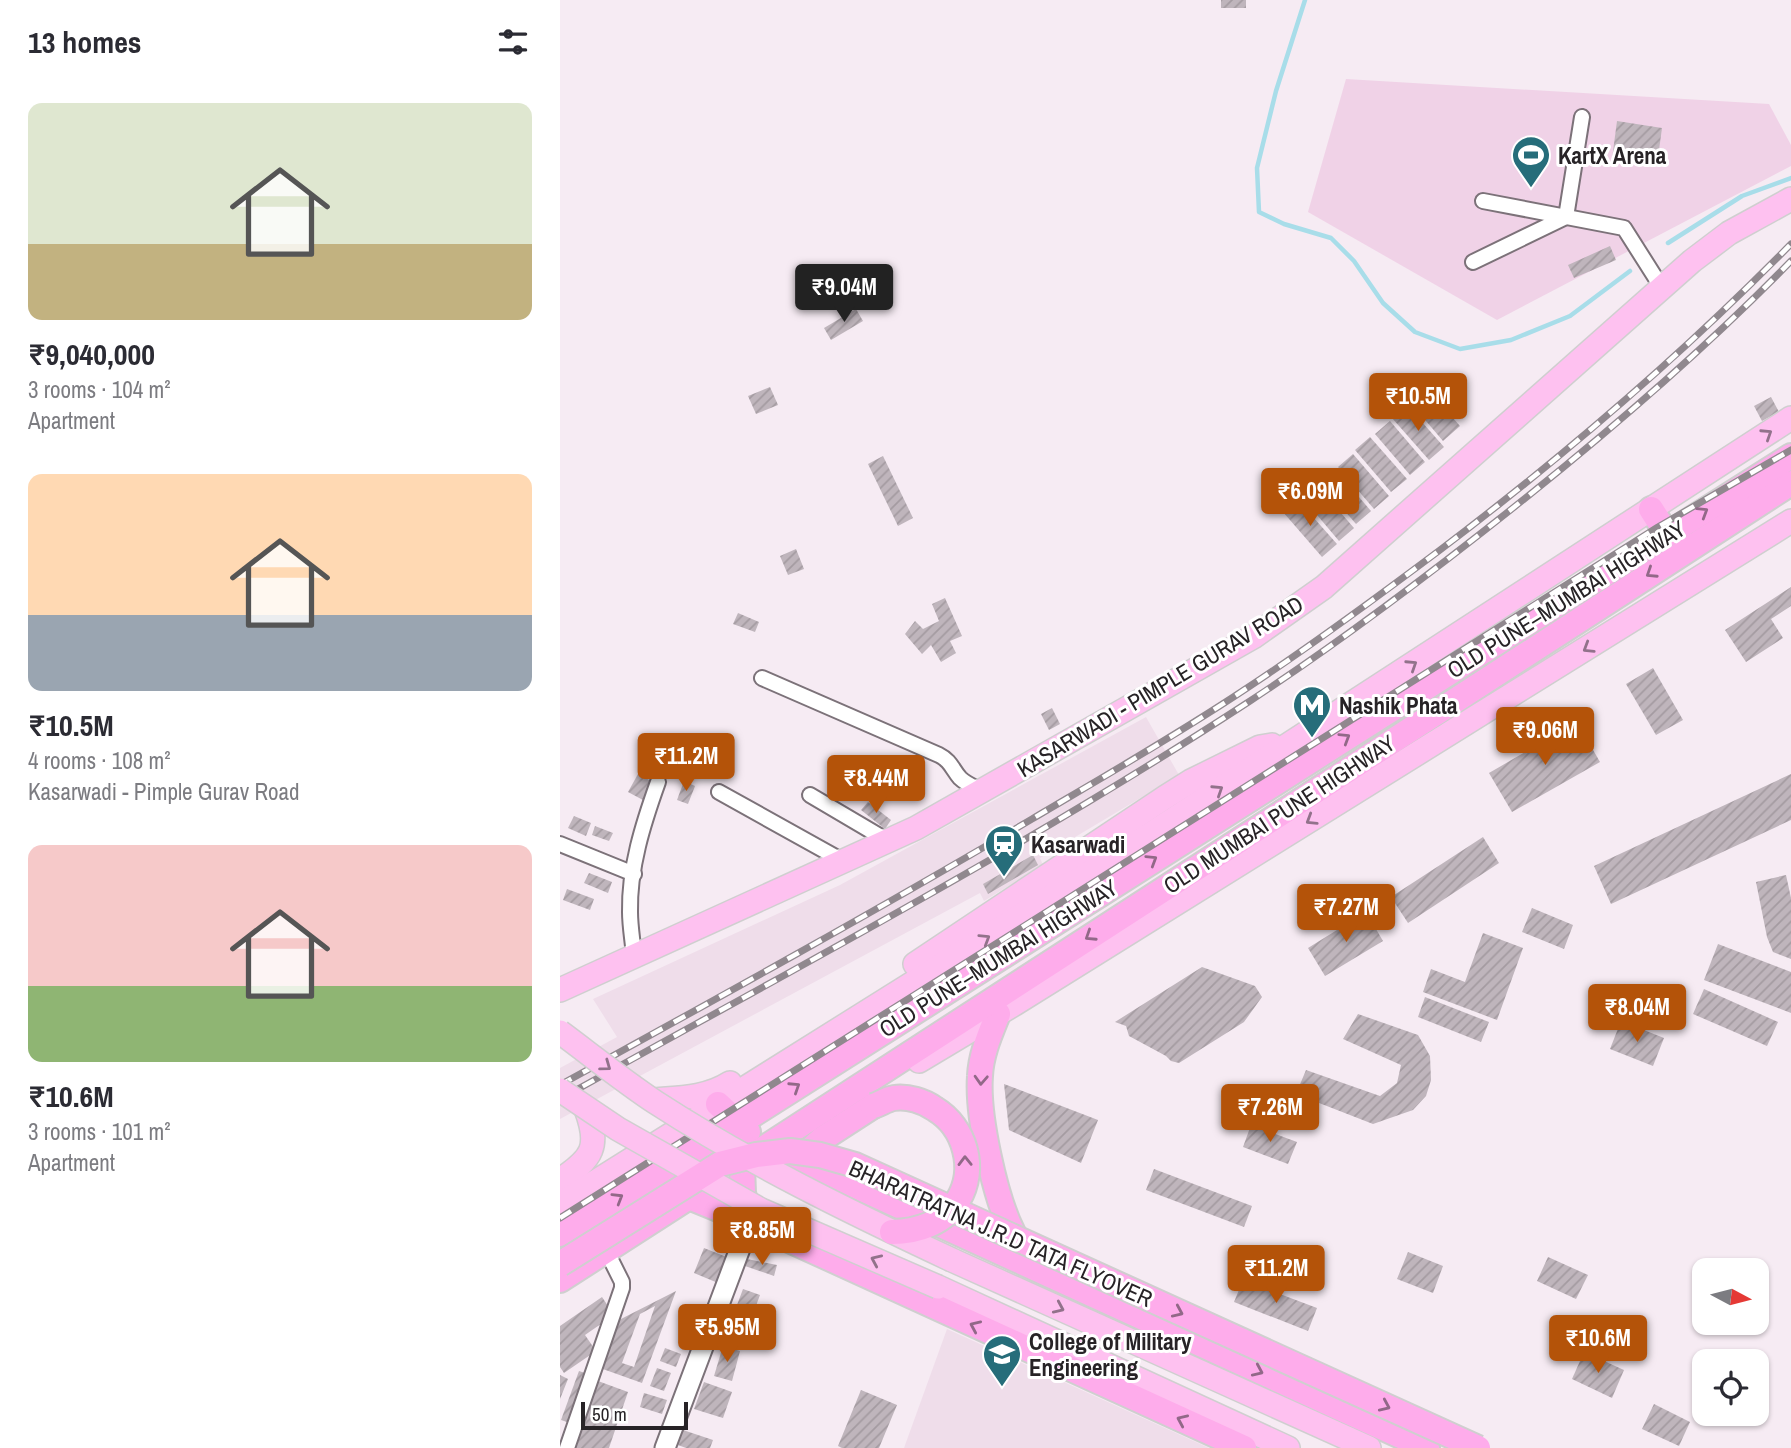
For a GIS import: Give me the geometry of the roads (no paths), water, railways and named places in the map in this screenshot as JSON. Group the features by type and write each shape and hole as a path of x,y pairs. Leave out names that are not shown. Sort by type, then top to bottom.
{"highway":[{"name":"OLD PUNE–MUMBAI HIGHWAY","path":"560,1234 742,1127 762,1108 1791,456"},
{"name":"OLD MUMBAI PUNE HIGHWAY","path":"560,1280 1791,483"},
{"path":"1650,509 1667,534"},
{"path":"998,1014 985,1046 980,1075 980,1111 996,1181 1014,1234 1033,1257 1061,1282"},
{"path":"799,1160 822,1139 873,1106 893,1098 913,1099 946,1115 964,1143 967,1163 964,1185 958,1200 945,1214 930,1224 909,1232 892,1232"},
{"path":"718,1104 766,1146 1427,1448"},
{"path":"742,1127 743,1193 750,1222"},
{"path":"793,1128 822,1139"},
{"name":"BHARATRATNA J.R.D TATA FLYOVER","path":"560,1264 720,1164 756,1155 790,1151 820,1154 855,1166 1478,1448"},
{"path":"690,1197 1244,1448"}],"main road":[{"name":"KASARWADI - PIMPLE GURAV ROAD","path":"562,985 634,957 888,841 982,791 1253,636 1314,595 1692,261 1728,233 1791,199"},
{"path":"560,1204 1001,929 1791,418"},
{"path":"793,1128 848,1103 998,1014 1791,521"},
{"path":"653,1100 701,1095 725,1087 1191,781 1260,747 1293,742"},
{"name":"BHARATRATNA J.R.D TATA FLYOVER","path":"560,1032 653,1100 785,1179 892,1232 1369,1448"},
{"path":"560,1090 649,1147 761,1210 938,1287 1288,1448"},
{"path":"560,1180 580,1167 592,1149 593,1128 586,1109"}],"street":[{"path":"1566,217 1582,117"},
{"path":"1483,201 1624,228 1662,288"},
{"path":"1473,262 1566,217"},
{"path":"762,678 949,760 958,776 982,791"},
{"path":"634,957 630,911 634,874 644,822 658,782"},
{"path":"719,792 843,862"},
{"path":"810,795 888,841"},
{"path":"560,844 634,874"},
{"path":"665,1448 750,1222"},
{"path":"567,1448 622,1288 622,1282 606,1250"}],"waterway":[{"path":"1305,0 1276,91 1257,168 1259,212 1284,224 1331,238 1354,261 1383,303 1415,332 1460,349 1511,340 1570,316 1630,271"},
{"path":"1668,243 1742,196 1791,178"}],"railway":[{"path":"560,1085 973,853 1165,740 1319,639 1532,478 1665,365 1791,244"},
{"path":"560,1099 995,857 1166,754 1286,677 1426,576 1562,468 1696,353 1791,261"},
{"path":"560,1218 1658,527 1791,450"}],"place":[{"name":"KartX Arena","path":"1531,189"},
{"name":"Nashik Phata","path":"1312,739"},
{"name":"Kasarwadi","path":"1004,878"},
{"name":"College of Military Engineering","path":"1002,1388"}]}
